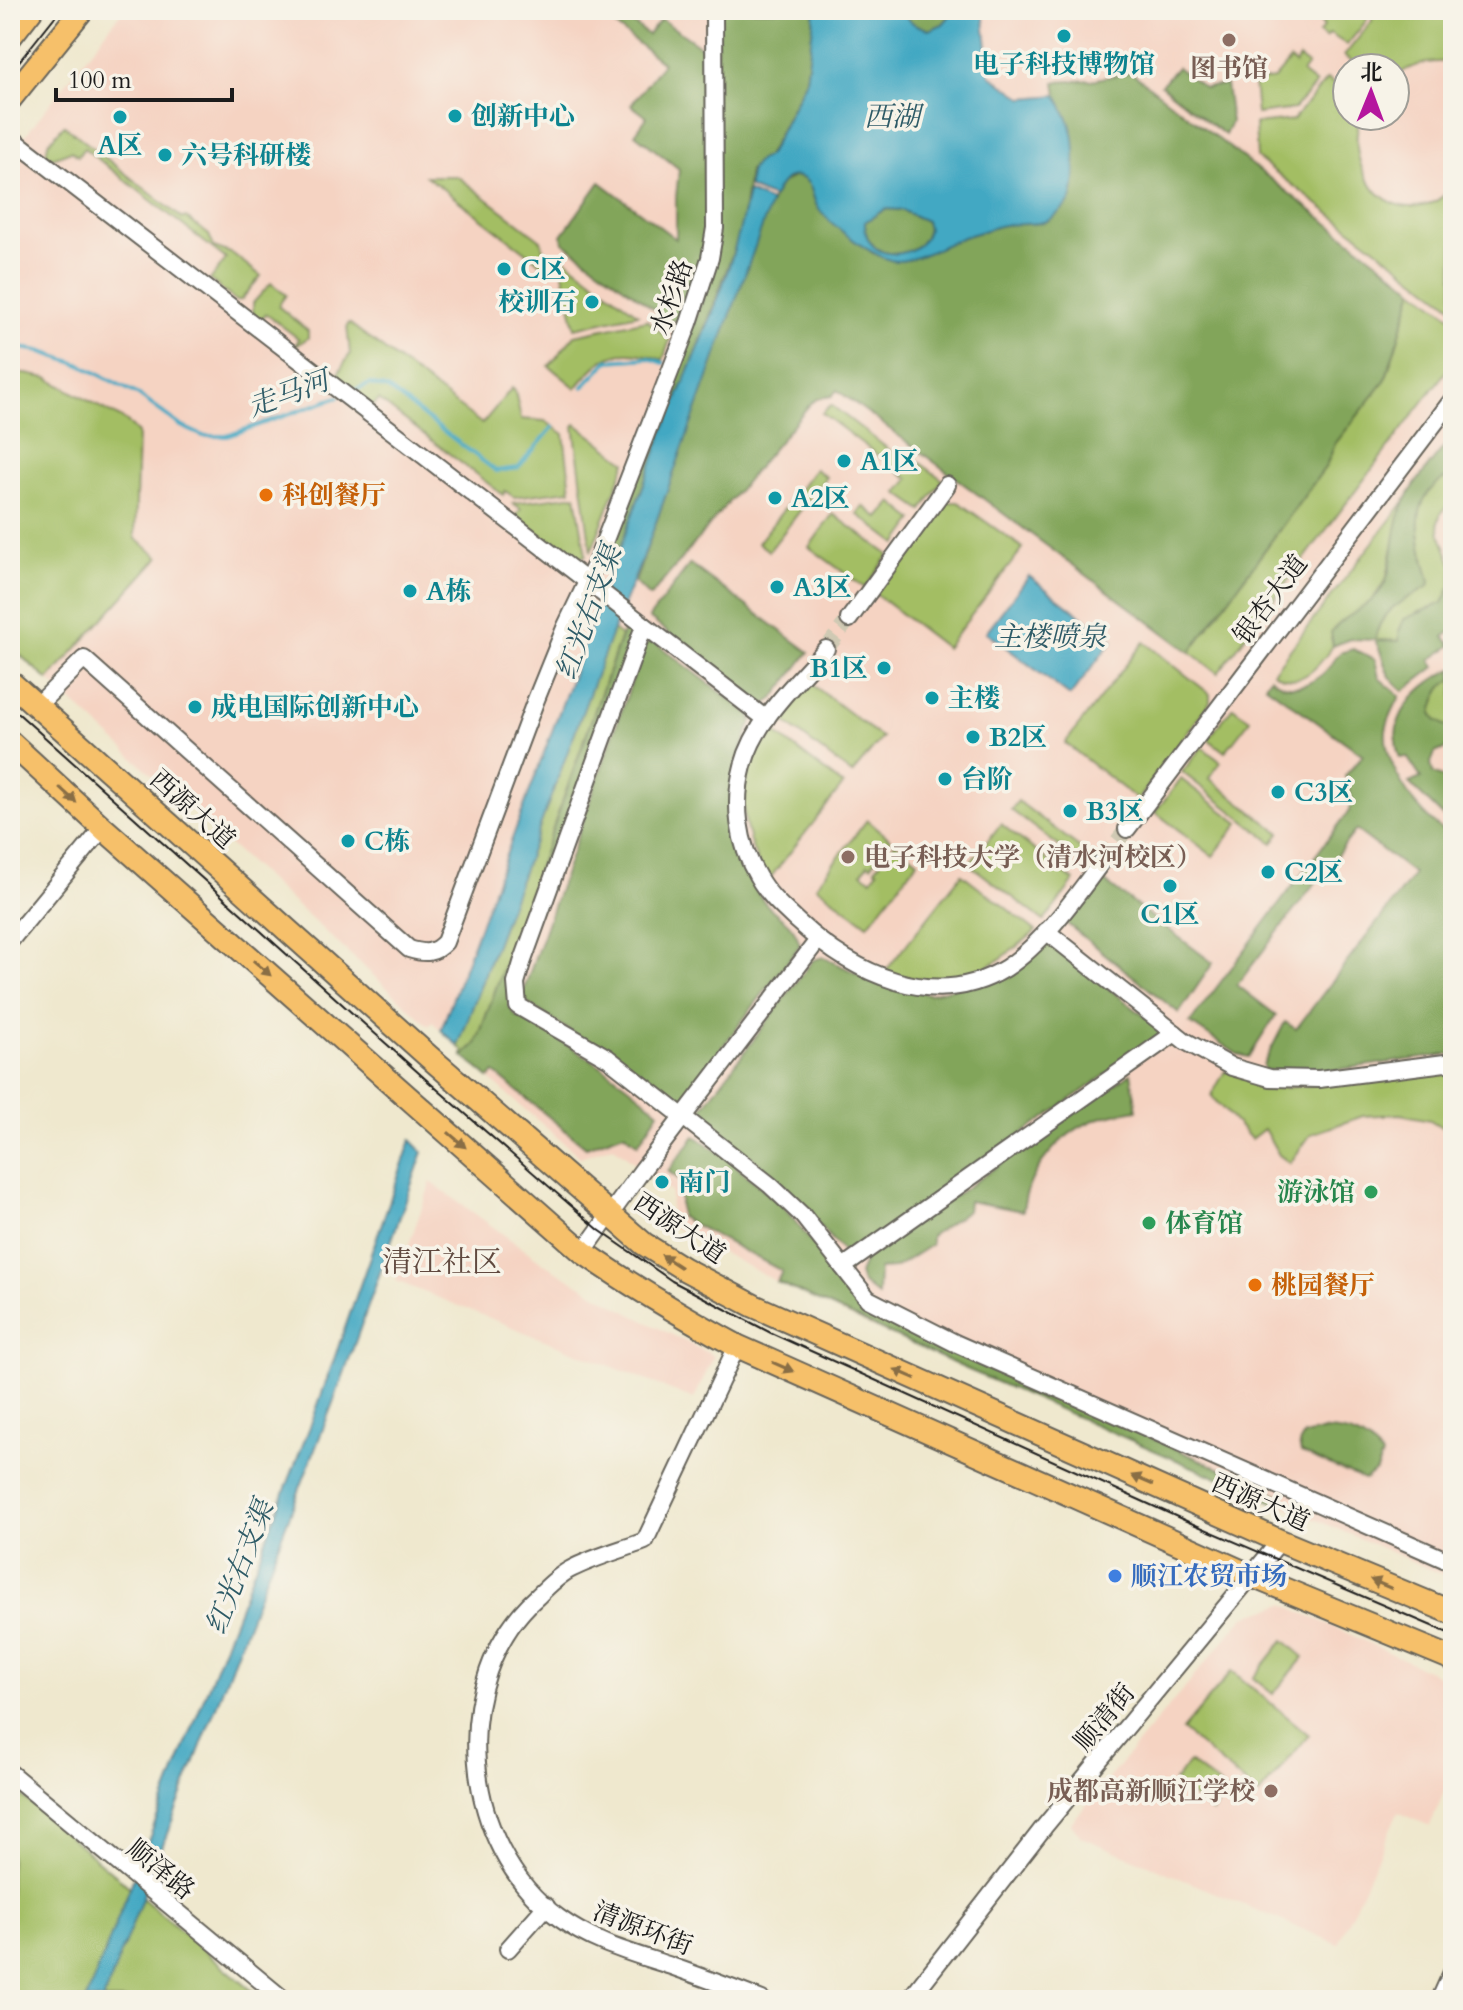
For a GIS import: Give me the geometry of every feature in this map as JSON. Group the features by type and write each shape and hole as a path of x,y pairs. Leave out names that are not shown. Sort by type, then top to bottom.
{"main road":[{"path":"10,37 31,10"},
{"path":"10,99 82,10"},
{"name":"西源大道","path":"10,682 416,1046 644,1244 754,1306 1280,1541 1453,1613"},
{"path":"10,742 103,828 583,1252 672,1310 737,1346 1252,1576 1453,1659"}],"street":[{"name":"水杉路","path":"37,706 84,659 409,949 430,953 445,942 530,713 587,582 689,323 713,244 714,10"},
{"path":"10,137 766,719"},
{"name":"银杏大道","path":"1127,829 1453,399"},
{"path":"849,619 947,485"},
{"path":"644,626 522,963 515,995 518,1006 608,1058 770,1185 803,1216 868,1299 955,1343 1453,1563"},
{"path":"826,649 753,738 742,769 738,808 739,827 750,861 768,893 818,940 875,976 893,982 937,986 977,980 1006,967 1046,931 1103,860"},
{"path":"10,941 103,828"},
{"path":"1046,931 1175,1033 1232,1067 1270,1078 1319,1079 1453,1062"},
{"path":"583,1252 818,940"},
{"path":"843,1267 1175,1033"},
{"name":"清源环街","path":"737,1346 645,1541 570,1570 535,1598 508,1632 490,1666 479,1710 476,1751 481,1797 497,1843 524,1885 557,1917 597,1942 762,2000"},
{"name":"顺清街","path":"909,2000 1044,1827 1280,1541"},
{"name":"顺泽路","path":"10,1773 284,2000"},
{"path":"508,1949 546,1906"},
{"path":"1444,2000 1441,1997 1453,1970"}],"shaded area":[{"name":"电子科技大学（清水河校区）","path":"123,10 1453,10 1453,1579 867,1325 777,1282 670,1225 671,1192 613,1146 580,1157 463,1056 463,1050 432,1022 429,1026 48,680 158,557 135,538 138,433 47,378 10,371 10,155"},
{"path":"431,1182 546,1265 629,1313 714,1356 694,1399 396,1281"},
{"name":"成都高新顺江学校","path":"1284,1604 1453,1682 1453,1770 1430,1826 1398,1812 1338,1944 1081,1837 1071,1823 1244,1617"}],"green space":[{"path":"595,10 616,10 648,35 661,19 707,51 708,232 703,262 681,322 669,320 563,242 562,235 600,182 676,239 679,169 635,134 647,117 631,105 663,63"},
{"path":"718,10 815,10 806,80 768,155 749,171 741,230 610,576 600,569 708,285"},
{"path":"898,10 955,10 943,24 929,30 914,24"},
{"path":"1329,10 1366,10 1367,20 1347,45 1330,34 1326,38 1319,33 1324,26 1320,22"},
{"path":"1371,10 1453,10 1453,62 1422,64 1411,68 1411,52 1347,52 1372,21"},
{"path":"1299,58 1308,65 1302,73 1316,84 1294,109 1257,114 1254,82 1274,79 1290,60 1295,64"},
{"path":"1177,67 1204,88 1226,85 1231,122 1225,135 1161,85"},
{"path":"1131,72 1414,289 1385,381 1335,444 1326,466 1190,652 837,390 832,396 819,398 810,404 650,597 635,582 762,222 779,185 795,176 804,179 810,185 821,211 873,253 908,260 953,240 1002,225 1047,221 1073,132 1057,95 1055,82 1092,80"},
{"path":"1327,79 1331,82 1331,132 1357,132 1361,166 1379,194 1392,203 1409,207 1430,204 1453,189 1453,307 1257,158 1255,124 1293,120"},
{"path":"64,125 183,219 185,217 209,235 214,247 233,254 261,276 241,300 236,301 210,280 226,259 84,148 78,156 71,151 53,158 46,155 48,143"},
{"path":"426,176 457,176 541,240 548,269"},
{"path":"885,209 901,210 926,221 928,229 923,240 905,252 894,254 882,252 873,246 867,236 865,222"},
{"path":"559,254 638,314 575,328"},
{"path":"271,283 286,295 278,306 308,331 308,338 294,347 299,339 266,314 260,321 253,316 253,303"},
{"path":"1414,289 1453,318 1453,362 1218,673 1190,652 1326,466 1335,444 1385,381"},
{"path":"647,320 670,340 663,360 635,353 614,355 595,367 576,388 549,366 575,335"},
{"path":"349,323 482,424 512,388 521,419 545,421 564,434 571,490 514,497 505,491 503,495 379,400 373,406 336,377 350,354"},
{"path":"10,371 47,378 126,421 138,433 135,538 159,557 48,680 10,646"},
{"path":"831,405 909,465 915,459 943,480 922,510 898,493 909,479 822,413"},
{"path":"576,424 626,462 591,552 574,426"},
{"path":"1453,435 1453,484 1445,478 1432,488 1420,512 1420,539 1429,586 1388,613 1377,630 1375,640 1350,639 1333,646 1331,632 1380,592 1390,568 1403,506 1415,484"},
{"path":"815,469 826,477 769,551 758,543"},
{"path":"1445,477 1453,484 1453,498 1440,515 1438,523 1453,566 1451,588 1443,603 1416,613 1399,631 1399,641 1375,640 1382,620 1394,607 1429,586 1420,539 1420,512 1432,487"},
{"path":"576,495 586,555 575,561 516,515 521,509 513,503"},
{"path":"1407,498 1399,517 1386,581 1367,606 1331,638 1333,646 1308,674 1292,679 1273,672"},
{"path":"892,502 914,520 897,544 857,514 863,506 879,518"},
{"path":"947,502 958,502 1023,548 946,648 874,593 938,507"},
{"path":"833,514 889,555 865,588 809,547"},
{"path":"690,564 809,652 774,698 765,704 759,703 649,618"},
{"path":"1453,582 1453,629 1444,637 1452,645 1430,660 1435,667 1404,691 1388,672 1375,640 1399,641 1404,619 1443,603"},
{"path":"624,629 633,636 509,989 509,1006 515,1015 590,1059 659,1112 638,1144 624,1133 586,1147 495,1073 489,1078 463,1056 476,1044"},
{"path":"613,630 621,636 476,1044 463,1056 463,1050 458,1046"},
{"path":"653,641 751,715 752,721 731,796 733,833 746,872 755,888 766,904 791,926 800,945 682,1100 670,1097 524,1001 523,992 640,658 646,644"},
{"path":"1144,642 1210,694 1210,702 1138,800 1065,743"},
{"path":"1353,649 1375,659 1379,678 1400,696 1386,731 1387,745 1397,775 1417,806 1453,836 1453,1054 1320,1072 1264,1070 1263,1065 1285,1022 1296,1029 1414,874 1356,830 1237,985 1276,1015 1249,1057 1237,1054 1190,1023 1349,811 1352,799 1345,776 1363,755 1265,685 1270,677 1285,685 1307,684 1330,667 1340,653"},
{"path":"1453,669 1453,680 1441,689 1432,713 1436,720 1453,730 1451,746 1435,753 1431,763 1433,773 1453,782 1453,826 1409,783 1421,778 1407,757 1400,758 1396,743 1401,716 1408,704 1428,684"},
{"path":"805,679 882,738 852,774 777,716"},
{"path":"1453,680 1453,730 1436,720 1432,713 1441,689"},
{"path":"1233,707 1250,720 1225,752 1208,739"},
{"path":"769,728 843,785 767,882 750,840 744,804 750,768"},
{"path":"1202,747 1221,762 1209,778 1280,833 1273,843 1182,772"},
{"path":"1181,779 1239,823 1213,856 1155,812"},
{"path":"1018,801 1095,859 1088,868 1011,810"},
{"path":"867,820 891,840 862,873 871,879 895,843 918,861 868,925 816,886"},
{"path":"1001,824 1074,881 1044,921 969,864"},
{"path":"962,874 1036,931 999,960 967,976 931,980 884,973"},
{"path":"1100,878 1213,963 1179,1013 1066,923 1067,915"},
{"path":"1049,942 1161,1029 1159,1037 853,1254 845,1254 753,1158 704,1124 698,1114 813,960 823,957 877,983 930,994 1009,973"},
{"path":"1453,1070 1453,1134 1430,1120 1400,1114 1363,1116 1311,1134 1290,1163 1279,1155 1264,1129 1251,1139 1211,1096 1225,1071 1284,1088"},
{"path":"1131,1073 1137,1110 1100,1118 1072,1132 1039,1167 1031,1181 1023,1211 968,1201 967,1211 931,1236 931,1245 895,1268 879,1269 878,1296 862,1283 859,1274 866,1258"},
{"path":"695,1136 782,1205 856,1298 873,1311 904,1328 1284,1497 1280,1505 964,1368 777,1282 782,1271 680,1217 680,1180 668,1171"},
{"path":"1326,1430 1350,1433 1370,1444 1382,1456 1376,1471 1365,1480 1301,1453 1299,1444 1304,1435"},
{"path":"1284,1640 1304,1657 1273,1694 1253,1678"},
{"path":"1232,1671 1309,1735 1259,1795 1182,1730"},
{"path":"1189,1762 1228,1792 1212,1812 1174,1782"},
{"path":"10,1786 263,2000 16,2000 10,1995"}],"water":[{"name":"西湖","path":"815,10 898,10 914,24 929,30 943,24 955,10 983,10 990,75 1023,98 1057,95 1067,116 1075,154 1074,187 1070,201 1047,221 996,227 912,259 886,259 831,222 817,206 804,179 788,178 773,198 749,188 753,167 769,155 806,80","holes":["885,209 901,210 926,221 928,229 915,247 894,254 882,252 873,246 867,236 865,222"]},
{"path":"748,192 771,202 646,550 613,630 458,1046 441,1030 665,427 713,311 733,252"},
{"name":"主楼喷泉","path":"1029,576 1113,640 1070,696 986,632"},
{"path":"411,1140 423,1152 341,1382 103,2000 86,2000 314,1416"}],"waterway":[{"name":"走马河","path":"10,346 39,351 81,365 137,394 181,426 203,436 227,436 338,397"},
{"name":"走马河","path":"583,387 608,361 649,358 664,363"},
{"name":"走马河","path":"350,392 370,384 388,389 496,471 518,468 553,427"}],"tunnel":[{"path":"826,649 849,619"},
{"path":"1103,860 1127,829"}],"tram line":[{"path":"10,73 60,10"},
{"path":"10,706 430,1083 599,1230 672,1281 771,1333 1184,1520 1453,1635"}],"place":[{"name":"电子科技博物馆","path":"1064,36"},
{"name":"图书馆","path":"1229,40"},
{"name":"创新中心","path":"455,116"},
{"name":"A区","path":"120,117"},
{"name":"六号科研楼","path":"165,155"},
{"name":"C区","path":"504,269"},
{"name":"校训石","path":"592,302"},
{"name":"A1区","path":"844,461"},
{"name":"科创餐厅","path":"266,495"},
{"name":"A2区","path":"775,498"},
{"name":"A3区","path":"777,587"},
{"name":"A栋","path":"410,591"},
{"name":"B1区","path":"884,668"},
{"name":"主楼","path":"932,698"},
{"name":"成电国际创新中心","path":"195,707"},
{"name":"B2区","path":"973,737"},
{"name":"台阶","path":"945,779"},
{"name":"C3区","path":"1278,792"},
{"name":"B3区","path":"1070,811"},
{"name":"C栋","path":"348,841"},
{"name":"电子科技大学（清水河校区）","path":"848,857"},
{"name":"C2区","path":"1268,872"},
{"name":"C1区","path":"1170,886"},
{"name":"南门","path":"662,1182"},
{"name":"游泳馆","path":"1371,1192"},
{"name":"体育馆","path":"1149,1223"},
{"name":"桃园餐厅","path":"1255,1285"},
{"name":"顺江农贸市场","path":"1115,1576"},
{"name":"成都高新顺江学校","path":"1271,1791"}],"district":[{"name":"清江社区","path":"442,1262"}],"water label":[{"name":"红光右支渠","path":"588,612"},
{"name":"红光右支渠","path":"239,1567"}]}
